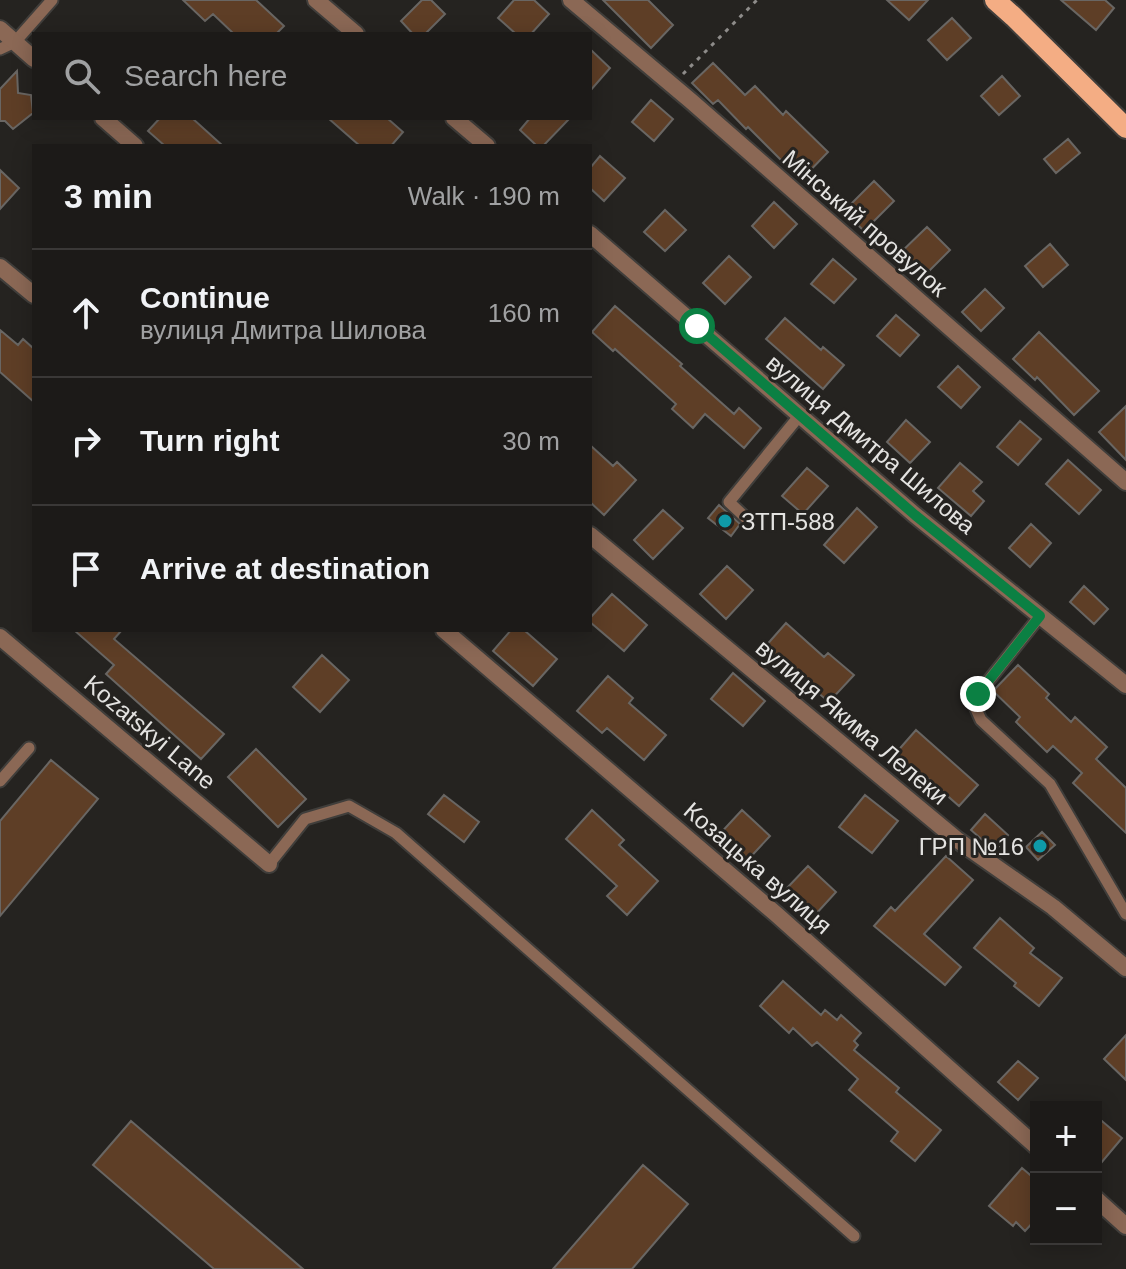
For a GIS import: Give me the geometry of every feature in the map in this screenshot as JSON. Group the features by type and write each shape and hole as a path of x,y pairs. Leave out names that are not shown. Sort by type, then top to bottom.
{"main road":[{"path":"995,0 1126,128"}],"street":[{"path":"316,0 354,32"},
{"name":"Мінський провулок","path":"571,0 1126,482"},
{"path":"0,29 7,45 32,58"},
{"path":"105,120 133,144"},
{"path":"456,120 485,144"},
{"name":"вулиця Дмитра Шилова","path":"592,236 915,515 1126,685"},
{"path":"0,267 32,293"},
{"name":"вулиця Якима Лелеки","path":"592,537 956,839 1053,907 1126,968"},
{"name":"Козацька вулиця","path":"446,632 776,914 1030,1141"},
{"name":"Kozatskyi Lane","path":"0,637 269,864"},
{"path":"1102,1204 1126,1226"}],"lane":[{"path":"7,45 52,0"},
{"path":"746,518 729,502 800,415"},
{"path":"1040,616 978,694 976,709 981,720 1050,784 1126,914"},
{"path":"0,781 29,748"},
{"path":"269,864 305,819 349,806 396,833 854,1236"}],"path":[{"path":"672,85 757,0"}],"building":[{"path":"183,0 256,0 284,26 278,32 232,32 213,14 205,21"},
{"path":"422,0 431,0 445,14 427,32 411,32 401,21"},
{"path":"514,0 534,0 549,14 533,32 514,32 498,18"},
{"path":"603,0 648,0 673,25 651,48"},
{"path":"887,0 928,0 909,20"},
{"path":"1061,0 1105,0 1114,8 1096,30"},
{"path":"952,18 971,38 947,60 928,40"},
{"path":"592,51 610,68 592,89"},
{"path":"713,63 745,95 755,86 783,115 786,111 828,152 801,180 718,100 713,104 692,83"},
{"path":"17,71 18,93 31,95 32,114 13,129 5,121 0,121 0,89"},
{"path":"1002,76 1020,96 999,115 981,96"},
{"path":"651,100 673,119 654,141 632,122"},
{"path":"158,120 194,120 221,144 163,144 148,131"},
{"path":"330,120 389,120 403,132 393,144 358,144"},
{"path":"528,120 568,120 545,144 535,144 520,130"},
{"path":"1068,139 1080,153 1056,173 1044,159"},
{"path":"600,156 625,178 604,201 592,190 592,166"},
{"path":"0,170 19,188 0,209"},
{"path":"874,181 894,201 864,231 844,211"},
{"path":"774,202 797,224 774,248 752,226"},
{"path":"665,210 686,230 665,251 644,232"},
{"path":"927,227 950,250 921,279 898,255"},
{"path":"1050,244 1068,265 1043,287 1025,266"},
{"path":"729,256 751,277 725,304 703,283"},
{"path":"833,259 856,279 834,303 811,284"},
{"path":"985,289 1004,308 981,331 962,312"},
{"path":"615,306 734,414 739,408 761,428 744,448 705,414 693,428 672,409 676,404 592,332"},
{"path":"896,315 919,335 900,356 877,336"},
{"path":"785,318 821,350 823,347 844,365 823,389 766,339"},
{"path":"0,330 18,345 23,339 32,347 32,400 0,372"},
{"path":"1039,332 1099,391 1074,415 1037,377 1035,380 1013,359"},
{"path":"958,366 980,387 961,408 938,387"},
{"path":"1126,406 1126,460 1099,432"},
{"path":"906,420 930,442 910,463 887,442"},
{"path":"1020,421 1041,439 1018,465 997,447"},
{"path":"592,447 613,466 617,462 636,480 604,515 592,504"},
{"path":"1068,460 1101,490 1079,514 1046,484"},
{"path":"960,463 982,482 973,491 984,501 971,516 938,488"},
{"path":"807,468 828,486 803,514 782,496"},
{"name":"ЗТП-588","path":"719,505 740,524 731,536 708,518"},
{"path":"857,508 877,527 844,563 824,545"},
{"path":"663,510 683,528 653,559 634,540"},
{"path":"1031,524 1051,543 1030,567 1009,548"},
{"path":"727,566 753,590 726,619 700,594"},
{"path":"1084,586 1108,609 1094,624 1070,602"},
{"path":"612,594 647,625 624,651 592,624 592,616"},
{"path":"786,623 824,657 828,653 854,675 829,702 764,648"},
{"path":"76,632 120,632 114,639 224,734 201,759 106,674 114,665"},
{"path":"509,632 526,632 557,659 533,686 493,651"},
{"path":"322,655 349,680 320,712 293,687"},
{"path":"1018,665 1049,694 1046,698 1071,722 1075,717 1107,747 1096,759 1126,788 1126,833 1073,783 1082,773 1053,746 1047,752 1016,722 1020,717 993,691"},
{"path":"733,673 765,701 743,726 711,699"},
{"path":"608,676 633,698 629,703 666,735 644,760 607,728 602,733 577,711"},
{"path":"916,730 978,785 959,806 895,754"},
{"path":"256,749 306,799 278,827 228,777"},
{"path":"51,760 98,799 0,916 0,821"},
{"path":"444,795 479,822 464,842 428,814"},
{"path":"865,795 898,821 872,853 839,827"},
{"path":"592,810 624,840 619,845 658,881 627,915 607,896 617,886 566,839"},
{"path":"742,810 770,836 744,864 716,838"},
{"path":"985,814 1008,835 995,851 971,830"},
{"name":"ГРП №16","path":"1042,832 1055,845 1038,860 1026,847"},
{"path":"946,856 973,880 924,934 961,967 945,985 874,926 891,907 895,911"},
{"path":"808,866 836,892 815,915 786,889"},
{"path":"1000,918 1034,948 1030,953 1062,978 1039,1006 974,948"},
{"path":"783,981 821,1015 825,1010 837,1020 841,1015 861,1033 854,1041 858,1045 854,1050 899,1088 896,1092 941,1130 915,1161 891,1141 898,1132 849,1090 858,1079 817,1042 812,1046 793,1028 789,1033 760,1006"},
{"path":"1126,1035 1126,1080 1104,1059"},
{"path":"1018,1061 1038,1078 1018,1100 998,1082"},
{"path":"131,1121 303,1269 214,1269 93,1165"},
{"path":"1102,1121 1122,1138 1102,1162"},
{"path":"643,1165 688,1204 632,1269 553,1269"},
{"path":"1022,1168 1030,1175 1030,1226 1025,1231 1016,1222 1013,1226 989,1206"}],"place":[{"name":"ЗТП-588","path":"725,521"},
{"name":"ГРП №16","path":"1040,846"}],"route":[{"path":"697,326 915,515 1040,616 978,694"}]}
